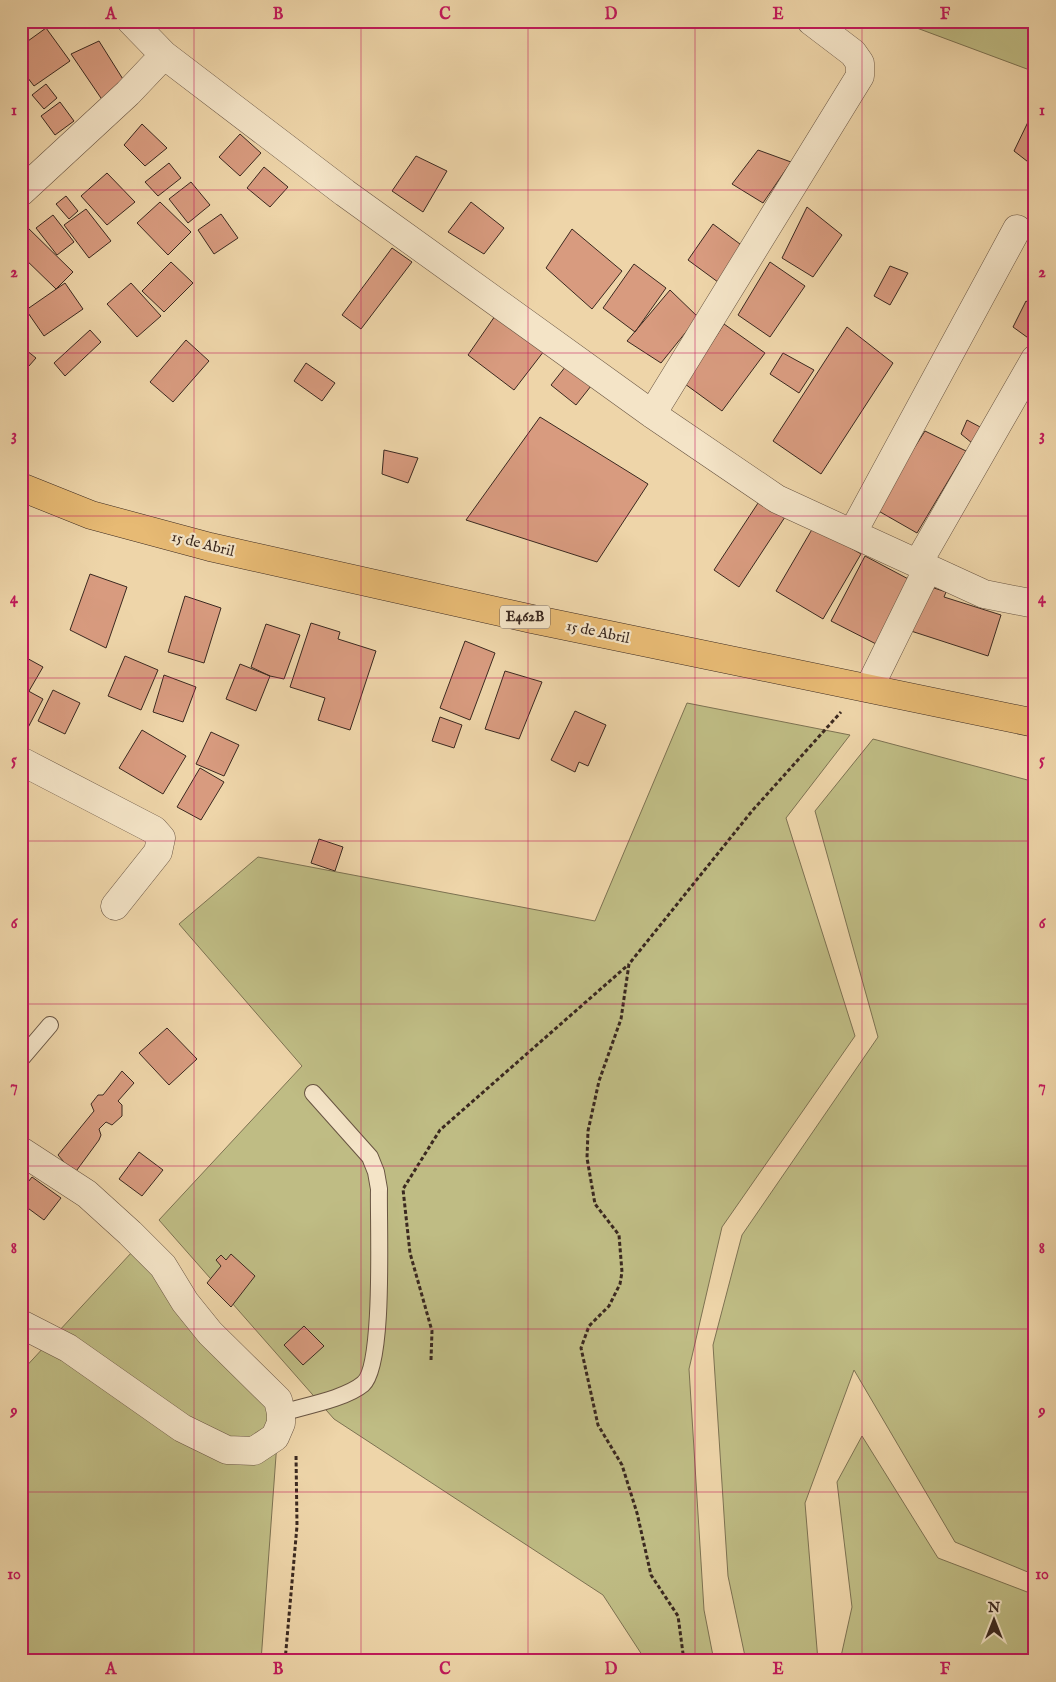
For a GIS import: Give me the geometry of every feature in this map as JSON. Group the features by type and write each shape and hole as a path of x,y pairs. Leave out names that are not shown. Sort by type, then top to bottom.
{"main road":[{"name":"15 de Abril","path":"21,487 91,515 210,547 532,619 1035,723"}],"street":[{"path":"131,21 164,55 345,194 652,414 776,499 853,532 984,594 1035,604"},
{"path":"652,414 860,76 860,64 853,53 811,21"},
{"path":"21,192 128,93 164,55"},
{"path":"853,532 1017,229"},
{"path":"869,688 923,565 1035,359"},
{"path":"21,761 154,830 161,838 158,852 115,906"},
{"path":"21,1151 87,1194 163,1266 185,1302 210,1333 278,1400 281,1418 275,1437 254,1452 227,1450 182,1428 68,1348 21,1324"}],"lane":[{"path":"21,1060 50,1025"},
{"path":"281,1418 340,1396 364,1383 370,1374 377,1342 379,1189 376,1172 370,1157 313,1093"}],"path":[{"path":"430,1360 432,1331 410,1253 404,1189 440,1130 629,964 752,811 846,707 869,688"},
{"path":"629,964 621,1018 599,1081 588,1131 587,1158 595,1204 619,1235 622,1272 620,1284 609,1306 589,1326 581,1348 598,1426 622,1465 637,1513 651,1575 678,1616 684,1661"},
{"path":"281,1418 296,1452 297,1526 285,1661"}],"shaded area":[{"path":"898,21 1035,21 1035,72"},
{"path":"687,703 850,735 786,818 855,1036 722,1227 689,1369 704,1610 714,1661 646,1661 603,1595 334,1419 159,1220 302,1066 179,924 258,857 595,921"},
{"path":"873,739 1035,782 1035,1575 955,1542 854,1370 805,1503 818,1661 746,1661 728,1576 713,1345 742,1235 878,1037 815,811"},
{"path":"132,1252 280,1401 261,1661 21,1661 21,1372"},
{"path":"862,1436 938,1558 1035,1595 1035,1661 840,1661 852,1607 837,1482"}],"building":[{"path":"46,28 70,61 34,86 21,69 21,46"},
{"path":"99,41 126,84 103,101 71,54"},
{"path":"46,84 57,98 44,109 32,95"},
{"path":"60,102 74,121 55,135 41,116"},
{"path":"1028,122 1035,126 1035,159 1032,165 1014,151"},
{"path":"142,124 167,148 145,166 124,145"},
{"path":"240,134 261,153 240,176 219,157"},
{"path":"758,150 791,162 763,203 732,184"},
{"path":"416,156 447,171 423,212 392,191"},
{"path":"169,163 181,178 158,196 145,182"},
{"path":"264,167 288,187 270,207 247,188"},
{"path":"107,173 135,202 107,225 81,196"},
{"path":"191,182 210,205 188,223 169,199"},
{"path":"66,196 78,211 69,219 56,204"},
{"path":"160,202 191,232 168,255 137,223"},
{"path":"471,202 504,228 484,254 448,232"},
{"path":"807,207 842,235 813,277 782,258"},
{"path":"86,209 111,241 89,258 64,225"},
{"path":"221,214 238,238 214,254 198,230"},
{"path":"53,215 74,242 57,255 36,228"},
{"path":"713,224 740,244 722,285 688,260"},
{"path":"25,225 73,272 56,289 21,255 21,230"},
{"path":"572,229 622,271 592,309 546,268"},
{"path":"392,248 412,262 361,329 342,315"},
{"path":"171,262 193,283 164,312 142,291"},
{"path":"770,262 805,286 770,337 738,315"},
{"path":"634,264 666,288 635,332 603,308"},
{"path":"890,266 908,273 890,305 874,296"},
{"path":"65,283 83,309 44,336 26,310"},
{"path":"131,283 161,316 137,337 107,304"},
{"path":"670,290 698,317 661,363 627,341"},
{"path":"1026,301 1035,306 1035,335 1031,340 1013,327"},
{"path":"495,316 544,351 514,390 468,355"},
{"path":"724,324 765,353 722,411 685,384"},
{"path":"847,327 893,363 821,474 773,441"},
{"path":"90,330 101,342 65,376 54,363"},
{"path":"186,340 209,361 173,402 150,382"},
{"path":"21,346 36,358 21,375"},
{"path":"783,353 814,370 799,393 770,374"},
{"path":"306,363 335,383 322,401 294,381"},
{"path":"566,366 591,386 576,405 551,385"},
{"path":"540,417 648,484 597,562 466,520"},
{"path":"967,420 982,428 972,443 961,434"},
{"path":"925,431 966,451 917,533 875,509"},
{"path":"384,450 418,458 408,483 382,474"},
{"path":"762,497 787,514 739,587 714,570"},
{"path":"814,526 861,554 823,619 776,591"},
{"path":"865,556 914,582 880,646 831,621"},
{"path":"90,574 127,587 106,648 70,630"},
{"path":"925,585 946,592 944,597 1001,615 988,656 911,631"},
{"path":"185,596 221,608 204,663 168,652"},
{"path":"311,623 340,632 338,639 376,651 350,730 318,720 325,698 290,687"},
{"path":"266,624 300,635 284,679 270,676 251,667"},
{"path":"465,641 495,653 470,720 440,708"},
{"path":"1035,645 1035,674 1029,673"},
{"path":"23,656 43,667 29,691 21,687"},
{"path":"125,656 158,670 141,710 108,696"},
{"path":"240,664 270,676 256,711 226,699"},
{"path":"505,671 542,682 519,739 485,729"},
{"path":"164,675 196,687 183,722 153,712"},
{"path":"21,687 43,699 21,741"},
{"path":"53,690 80,703 65,734 38,721"},
{"path":"575,711 606,725 588,766 579,762 575,772 551,760"},
{"path":"440,717 462,725 454,748 432,741"},
{"path":"142,730 186,756 163,794 119,768"},
{"path":"211,732 239,745 224,776 196,764"},
{"path":"200,768 224,782 201,820 177,807"},
{"path":"319,839 343,847 335,871 311,863"},
{"path":"167,1028 197,1059 169,1085 139,1053"},
{"path":"122,1071 134,1083 118,1101 122,1105 122,1116 112,1125 106,1122 99,1129 101,1135 99,1140 74,1174 58,1155 94,1111 91,1104 98,1095 103,1095"},
{"path":"139,1152 163,1170 142,1196 119,1179"},
{"path":"32,1177 61,1198 44,1220 21,1203 21,1191"},
{"path":"231,1254 255,1276 231,1307 207,1283 221,1266 216,1260 221,1255 226,1260"},
{"path":"304,1326 324,1346 303,1365 284,1345"}]}
